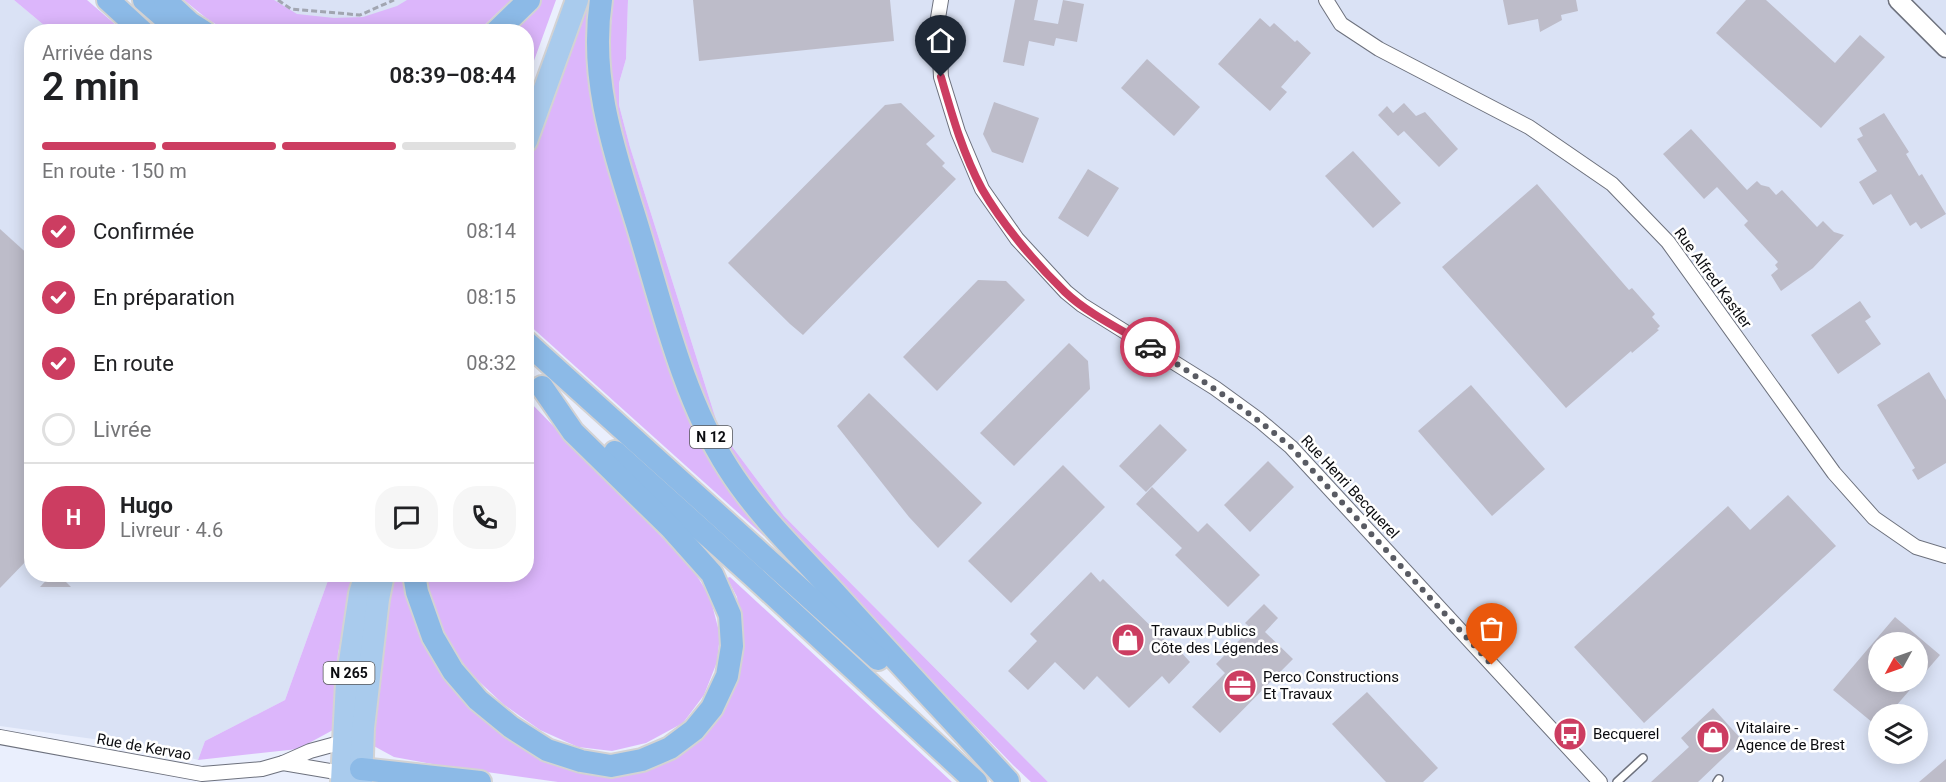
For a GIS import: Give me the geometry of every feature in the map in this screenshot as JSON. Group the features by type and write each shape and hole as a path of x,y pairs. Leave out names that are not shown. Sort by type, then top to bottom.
{"highway":[{"path":"108,0 134,24"},
{"path":"144,0 171,24"},
{"path":"165,0 192,24"},
{"path":"504,24 529,0"},
{"name":"N 12","path":"601,0 597,27 600,84 610,137 685,377 704,423 728,468 766,518 1009,782"},
{"name":"N 12","path":"534,349 897,676 1009,782"},
{"path":"415,582 433,637 453,671 478,700 547,750 580,761 611,766 642,760 670,748 693,730 712,708 726,675 732,646 730,615 712,574 671,528 573,432 534,380"},
{"path":"534,380 754,577 976,782"},
{"path":"351,776 480,782"}],"main road":[{"path":"534,85 565,0"},
{"path":"534,119 577,0"},
{"name":"N 265","path":"351,776 343,742 347,682 364,582"},
{"name":"N 265","path":"351,776 363,728 381,582"}],"street":[{"name":"Rue Henri Becquerel","path":"941,0 938,18 941,77 958,132 982,189 1017,239 1066,292 1082,305 1215,388 1291,447 1600,782"},
{"name":"Rue Alfred Kastler","path":"1326,0 1341,24 1379,49 1528,127 1612,184 1668,242 1834,473 1874,518 1916,547 1946,556"},
{"path":"1898,0 1946,48"},
{"name":"Rue de Kervao","path":"0,737 202,774 263,775 310,751 343,742"},
{"path":"283,763 351,776"}],"lane":[{"path":"1617,782 1643,758"}],"path":[{"path":"278,0 291,9 360,15 394,0"}],"shaded area":[{"path":"0,0 14,0 43,24 24,24 24,582 327,582 285,700 205,741 198,760 158,748 0,726"},
{"path":"14,0 87,0 115,24 43,24"},
{"path":"184,0 274,0 297,14 334,18 363,17 397,6 407,0 511,0 485,24 215,24"},
{"path":"194,0 495,0 458,24 223,24"},
{"path":"533,0 556,0 534,61 534,24 510,24"},
{"path":"579,0 594,0 591,39 676,371 769,529 764,536 534,329 534,134"},
{"path":"613,0 628,0 626,59 619,83 619,105 630,147 719,429 784,516 1048,782 1031,782 1013,765 878,625 734,467 686,366 606,90"},
{"path":"628,0 1946,0 1946,782 1048,782 784,516 719,429 630,147 619,105 619,83 626,59"},
{"path":"534,406 692,568 710,597 720,635 717,662 704,695 683,723 646,743 612,751 578,747 540,730 503,704 470,673 438,628 425,582 534,582"},
{"path":"730,577 952,782 558,782 394,757 372,745 387,582 408,582 432,650 571,766 702,734 737,681 743,640 737,597 727,578"},
{"path":"327,582 355,582 338,653 333,730 298,749 198,760 205,741 285,700"}],"building":[{"path":"693,0 890,0 894,41 699,61"},
{"path":"1015,0 1038,0 1034,20 1058,24 1063,0 1084,4 1077,42 1056,38 1054,46 1029,41 1024,66 1003,62"},
{"path":"1503,0 1576,0 1578,11 1561,15 1562,20 1540,32 1538,19 1508,25"},
{"path":"1746,0 1766,0 1835,63 1860,35 1885,57 1821,128 1716,33"},
{"path":"1260,18 1270,27 1274,23 1311,53 1281,87 1287,92 1270,111 1218,64"},
{"path":"1147,59 1200,107 1174,136 1121,88"},
{"path":"994,102 1039,118 1023,163 992,152 983,134"},
{"path":"901,103 935,136 926,144 945,163 942,166 956,179 803,335 728,263 885,105"},
{"path":"1404,103 1416,116 1425,112 1458,149 1439,167 1404,131 1398,136 1378,115 1387,106 1393,113"},
{"path":"1884,113 1909,152 1906,154 1919,176 1922,174 1946,214 1921,229 1916,222 1910,226 1891,194 1873,205 1859,182 1877,171 1857,139 1863,136 1859,128"},
{"path":"1691,129 1747,190 1757,181 1769,187 1776,195 1782,190 1817,227 1823,221 1834,232 1844,235 1813,268 1781,291 1771,275 1778,269 1775,265 1778,262 1744,225 1748,221 1717,187 1704,199 1663,154"},
{"path":"1353,151 1401,203 1373,228 1325,176"},
{"path":"1088,169 1119,188 1088,237 1058,218"},
{"path":"1537,184 1629,290 1632,288 1655,314 1652,317 1660,326 1657,329 1659,330 1632,353 1631,351 1566,408 1442,267"},
{"path":"0,229 24,251 24,563 0,588"},
{"path":"978,280 1006,281 1025,300 937,391 903,357"},
{"path":"1860,301 1871,317 1865,321 1881,344 1838,374 1811,335"},
{"path":"1069,343 1088,361 1090,389 1014,466 980,433"},
{"path":"1929,372 1946,400 1946,463 1918,480 1912,470 1915,468 1877,405"},
{"path":"1471,385 1545,469 1492,516 1418,431"},
{"path":"869,393 982,503 938,548 909,517 837,426"},
{"path":"1160,424 1187,450 1146,492 1119,466"},
{"path":"1268,461 1294,487 1250,532 1224,505"},
{"path":"1063,465 1105,507 1011,603 968,561"},
{"path":"1152,487 1198,532 1207,523 1260,575 1228,607 1175,555 1182,548 1136,504"},
{"path":"1788,495 1836,546 1644,723 1574,647 1728,506 1750,530"},
{"path":"1091,572 1100,582 1103,579 1190,662 1169,684 1162,676 1129,708 1097,676 1084,690 1055,662 1028,690 1008,671 1037,641 1030,634"},
{"path":"45,582 66,582 71,587 40,587"},
{"path":"1264,604 1278,618 1265,632 1293,659 1220,733 1192,707 1225,673 1216,664 1251,628 1245,623"},
{"path":"1895,617 1913,632 1882,632"},
{"path":"1928,645 1940,655 1928,669"},
{"path":"1868,649 1868,692 1908,692 1898,704 1868,704 1868,719 1833,690"},
{"path":"1367,692 1438,768 1423,782 1386,782 1332,724"},
{"path":"1713,708 1742,740 1698,782 1651,782 1689,747 1681,738"},
{"path":"1946,759 1946,782 1919,782"}],"way so far":[{"path":"1150,347 1215,388 1291,447 1492,665"}],"place":[{"name":"Travaux Publics Côte des Légendes","path":"1128,640"},
{"name":"Perco Constructions Et Travaux","path":"1240,686"},
{"name":"Becquerel","path":"1570,734"},
{"name":"Vitalaire - Agence de Brest","path":"1713,737"}],"route":[{"path":"941,77 958,132 982,189 1017,239 1066,292 1082,305 1150,347"}]}
